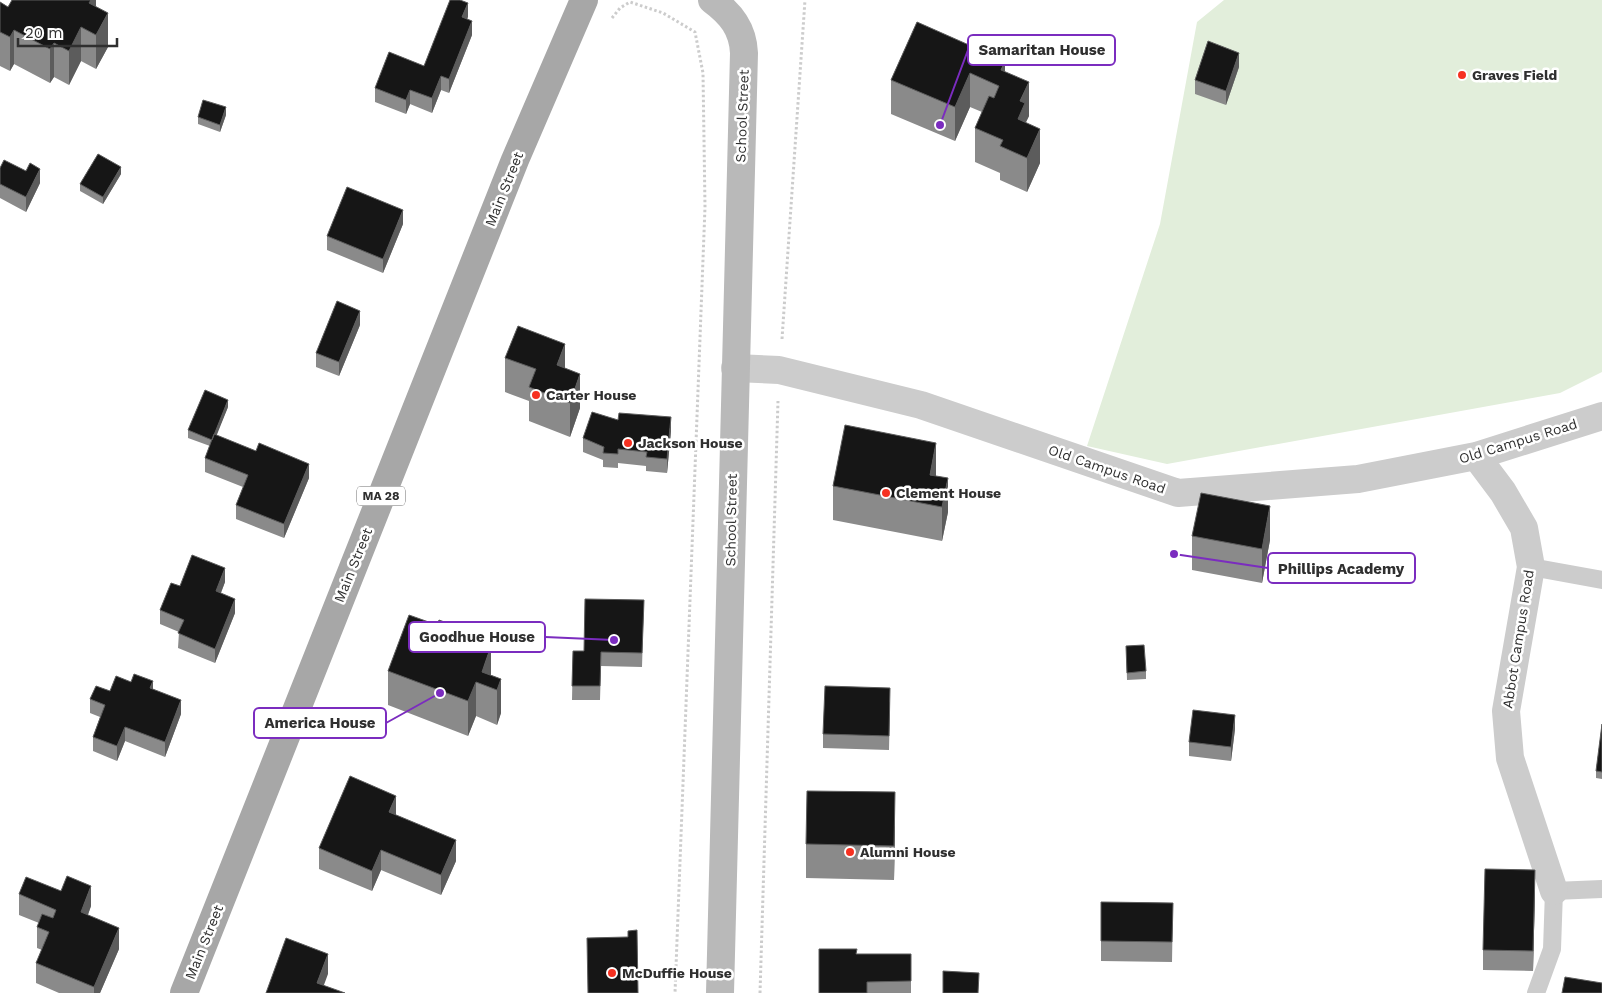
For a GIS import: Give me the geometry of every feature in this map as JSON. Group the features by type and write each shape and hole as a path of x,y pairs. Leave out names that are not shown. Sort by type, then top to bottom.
{"main road":[{"name":"Main Street","path":"184,993 515,160 584,0"},
{"name":"School Street","path":"712,0 739,28 743,40 720,993"}],"street":[{"name":"Old Campus Road","path":"735,368 779,370 921,405 1178,493 1358,480 1476,456 1602,416"},
{"name":"Abbot Campus Road","path":"1476,456 1503,492 1524,528 1531,567 1506,711 1510,758 1554,891"}],"lane":[{"path":"1531,567 1602,580"},
{"path":"1554,891 1602,889"},
{"name":"Abbot Campus Road","path":"1536,993 1552,949 1554,891"}],"path":[{"path":"782,343 806,0"},
{"path":"612,18 620,8 630,2 663,13 695,32 703,73 705,207 675,993"},
{"path":"760,993 778,396"}],"green space":[{"path":"1224,0 1602,0 1602,372 1560,393 1167,464 1087,446 1160,224 1197,22"}],"building":[{"path":"12,0 91,0 89,3 108,13 96,35 81,27 69,51 54,43 50,49 14,30 10,37 0,32 0,2 8,7"},
{"path":"450,0 460,0 468,3 462,17 472,21 449,79 441,76 432,98 410,90 406,100 375,88 389,52 424,66"},
{"path":"917,22 1005,61 1001,70 1029,82 1020,101 1025,103 1018,119 1040,129 1027,158 1000,146 1003,140 975,128 989,96 994,98 999,86 970,73 955,107 891,80"},
{"path":"1208,41 1239,53 1226,91 1195,80"},
{"path":"203,100 226,107 220,125 198,117"},
{"path":"98,154 121,167 103,197 80,184"},
{"path":"4,160 26,171 30,163 40,169 26,197 0,184 0,168"},
{"path":"347,187 403,210 383,259 327,236"},
{"path":"337,301 360,311 339,362 316,353"},
{"path":"518,326 565,344 557,365 580,374 570,403 529,387 536,369 505,358"},
{"path":"205,390 228,400 212,440 188,430"},
{"name":"Jackson House","path":"592,412 618,420 619,413 671,417 667,459 646,457 647,452 618,449 618,454 603,453 604,447 583,438"},
{"path":"845,425 936,443 930,475 948,478 942,507 833,486"},
{"path":"214,434 256,451 259,443 309,464 284,524 236,505 248,475 205,458"},
{"path":"1201,493 1270,506 1262,549 1192,536"},
{"path":"192,555 225,568 216,591 235,599 215,649 178,633 184,620 160,610 171,583 180,586"},
{"path":"585,599 644,600 642,653 601,652 600,686 572,686 573,651 584,651"},
{"path":"409,615 437,625 439,620 458,627 455,633 491,646 482,672 501,679 497,690 476,682 468,701 388,671"},
{"path":"1144,645 1146,671 1127,673 1126,646"},
{"path":"134,674 153,681 150,688 181,700 165,742 125,727 117,746 93,737 105,705 90,699 96,686 110,691 116,676 131,682"},
{"path":"825,686 890,688 889,736 823,734"},
{"path":"1193,710 1235,715 1231,747 1189,742"},
{"path":"1602,724 1602,772 1596,771"},
{"path":"350,776 396,796 389,812 456,840 441,875 381,850 372,871 319,848"},
{"path":"807,791 895,792 894,846 806,844"},
{"path":"1485,869 1535,870 1533,951 1483,950"},
{"path":"67,876 91,886 81,912 119,928 94,987 36,963 49,932 37,927 42,914 53,918 56,910 19,894 26,877 61,891"},
{"path":"1101,902 1173,903 1172,942 1101,941"},
{"name":"McDuffie House","path":"637,930 638,993 588,993 587,938 628,937 628,931"},
{"path":"286,938 328,954 317,983 345,993 266,993"},
{"path":"819,949 857,949 856,954 911,954 911,981 867,982 867,993 819,993"},
{"path":"943,971 979,973 978,993 943,993"},
{"path":"1565,977 1602,983 1602,993 1562,993"}],"place":[{"name":"Graves Field","path":"1462,75"},
{"name":"Samaritan House","path":"940,125"},
{"name":"Carter House","path":"536,395"},
{"name":"Jackson House","path":"628,443"},
{"name":"Clement House","path":"886,493"},
{"name":"Phillips Academy","path":"1174,554"},
{"name":"Goodhue House","path":"614,640"},
{"name":"America House","path":"440,693"},
{"name":"Alumni House","path":"850,852"},
{"name":"McDuffie House","path":"612,973"}]}
